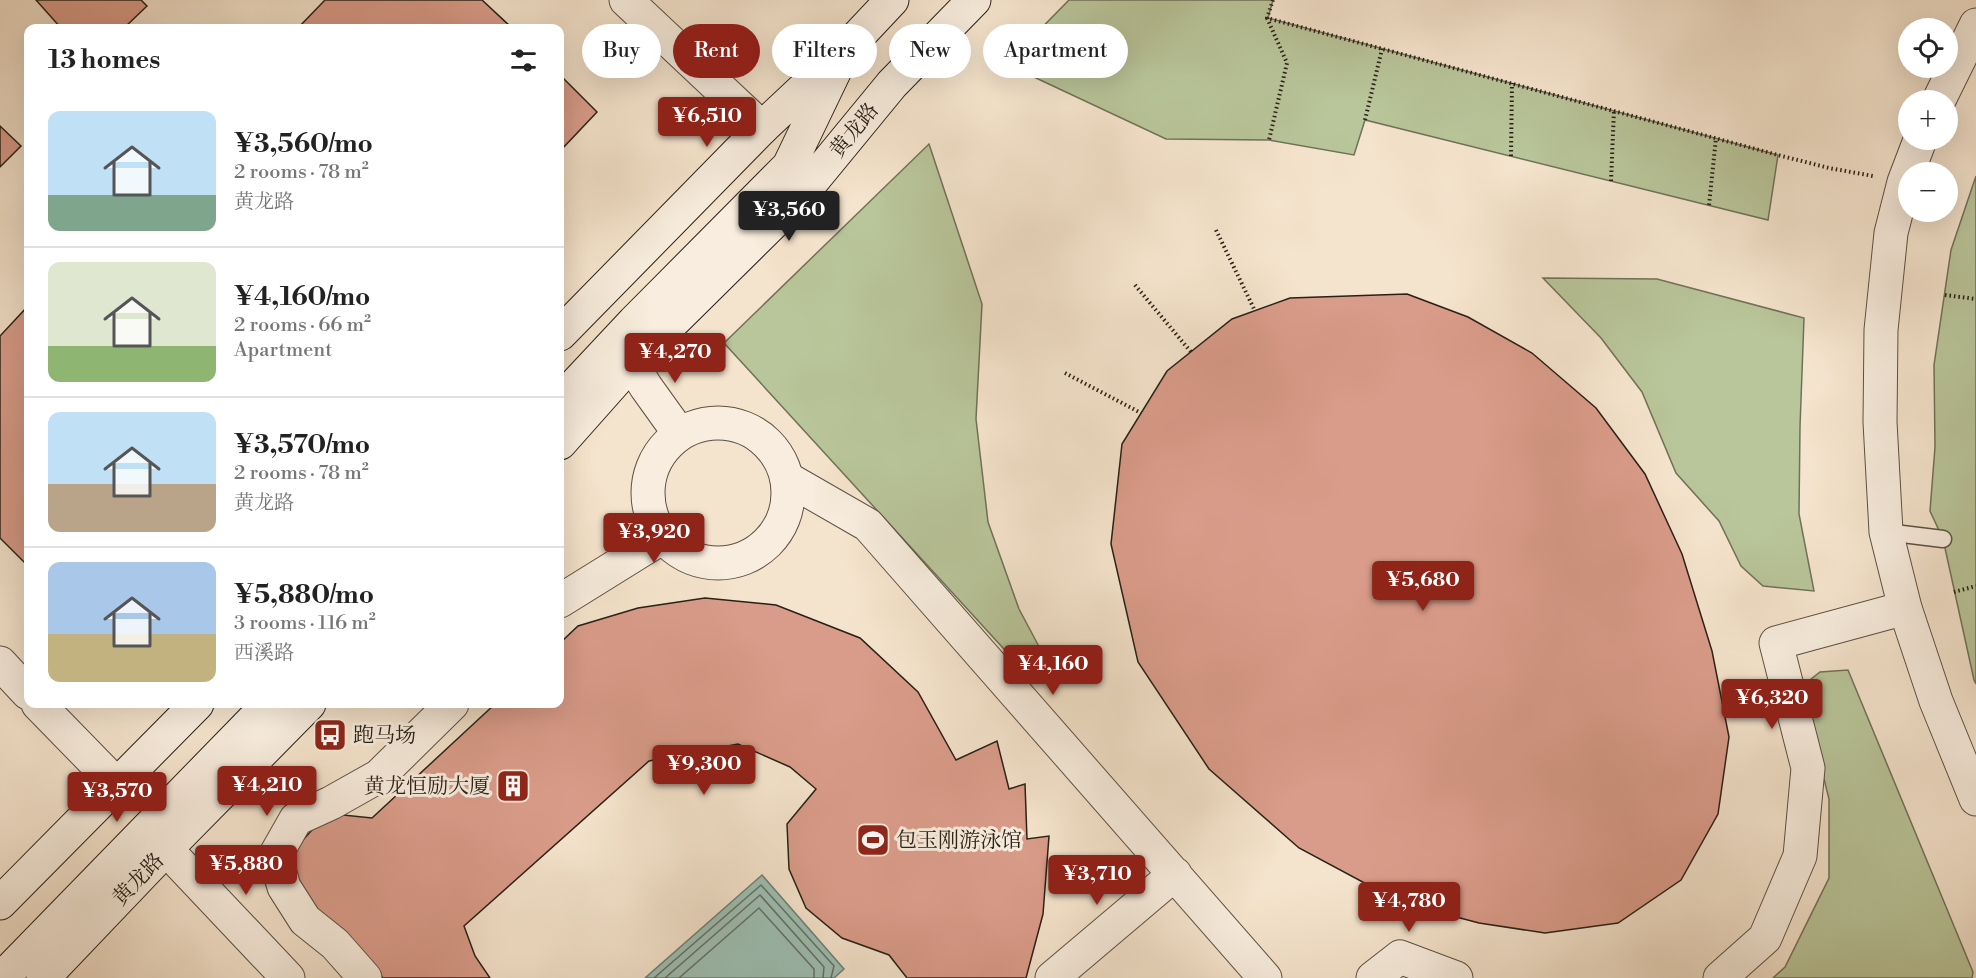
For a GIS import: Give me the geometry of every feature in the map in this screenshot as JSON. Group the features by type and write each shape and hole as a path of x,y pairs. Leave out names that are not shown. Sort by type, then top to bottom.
{"street":[{"path":"626,0 762,129"},
{"path":"869,24 892,0"},
{"name":"黄龙路","path":"564,438 631,363 800,196 892,84 974,0"},
{"path":"1944,90 1976,25"},
{"path":"564,330 762,129 816,78"},
{"path":"564,397 634,322 789,166 831,78"},
{"path":"1898,208 1892,233 1881,330 1880,422 1886,532 1905,608 1936,701 1976,799"},
{"path":"631,363 680,432"},
{"path":"724,421 746,427 765,440 780,458 788,479 789,502 782,524 769,543 749,556 726,563 703,562 681,553 663,537 651,516 647,492 651,469 662,448 680,432 701,424 724,421"},
{"path":"788,479 868,525 1265,978"},
{"path":"564,599 663,537"},
{"path":"1720,978 1765,938 1800,856 1808,768 1776,643 1905,608"},
{"path":"0,663 24,689"},
{"path":"43,708 117,785"},
{"path":"0,903 193,708"},
{"path":"2,978 265,708"},
{"name":"黄龙路","path":"43,978 305,708"},
{"path":"365,978 335,944 306,920 284,887 275,856 296,819 332,803 379,776 448,708"},
{"path":"166,849 288,978"},
{"path":"1052,978 1175,874"},
{"path":"1373,978 1400,957 1456,978"}],"lane":[{"path":"1886,532 1944,539"}],"path":[{"path":"1269,140 1287,63 1267,18 1273,0"},
{"path":"1267,18 1830,168 1898,181"},
{"path":"1365,120 1382,49"},
{"path":"1511,156 1512,83"},
{"path":"1611,181 1614,111"},
{"path":"1709,205 1716,138"},
{"path":"1216,230 1255,311"},
{"path":"1135,285 1191,352"},
{"path":"1945,295 1976,299"},
{"path":"1065,372 1141,413"},
{"path":"1954,592 1976,586"}],"green space":[{"path":"1069,0 1273,0 1268,18 1778,155 1768,220 1365,120 1354,155 1269,140 1166,139 1036,78 1128,78 1128,24 1045,24"},
{"path":"929,144 982,304 976,419 988,522 1019,609 1044,656 1024,671 724,343"},
{"path":"1976,176 1976,684 1943,539 1930,511 1935,447 1934,365 1951,250"},
{"path":"1543,278 1657,279 1804,318 1799,514 1814,591 1763,586 1741,566 1719,521 1676,473 1642,392 1601,338"},
{"path":"1848,670 1973,972 1972,978 1773,978 1785,967 1829,878 1829,799 1801,687 1820,672"}],"water":[{"path":"762,875 844,969 834,978 645,978"}],"building":[{"path":"36,0 141,0 147,6 128,24 57,24"},
{"path":"325,0 482,0 508,24 302,24"},
{"path":"564,79 597,112 564,147"},
{"path":"0,126 21,146 0,167"},
{"path":"1407,294 1468,317 1532,353 1596,408 1645,474 1682,554 1712,651 1729,737 1718,814 1681,880 1618,923 1545,933 1479,923 1400,902 1299,848 1209,769 1138,662 1111,544 1122,444 1167,371 1232,319 1290,298"},
{"path":"24,310 24,562 0,538 0,336"},
{"name":"黄龙恒励大厦","path":"705,598 776,605 860,638 918,692 956,760 997,741 1009,789 1025,784 1027,839 1049,836 1043,914 1026,978 907,978 889,955 842,938 806,908 789,869 787,824 816,789 790,767 738,744 649,761 464,926 475,956 490,978 383,978 343,934 312,909 296,883 291,853 313,829 343,815 372,818 491,708 564,708 564,639 578,626 638,608"}],"place":[{"name":"跑马场","path":"330,735"},
{"name":"黄龙恒励大厦","path":"513,786"},
{"name":"包玉刚游泳馆","path":"873,840"}]}
